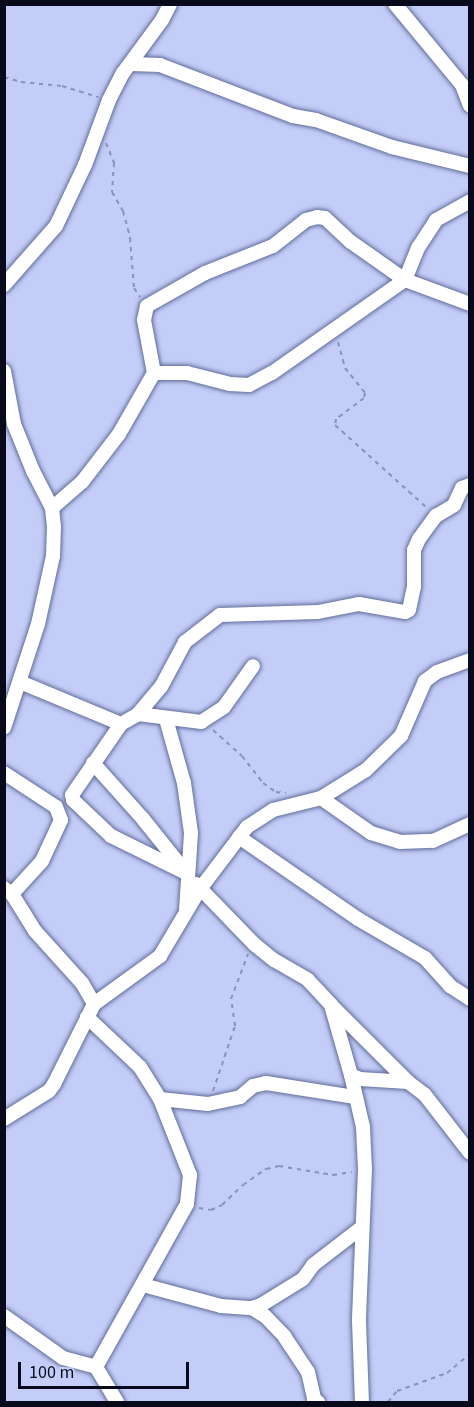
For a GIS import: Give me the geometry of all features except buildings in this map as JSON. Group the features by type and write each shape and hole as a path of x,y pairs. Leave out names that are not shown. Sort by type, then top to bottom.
{"street":[{"path":"4,285 56,226 85,165 109,100 123,73 132,64 170,4"},
{"path":"394,4 462,86 470,106"},
{"path":"132,64 160,65 184,76 220,86 293,116 316,120 392,147 470,166"},
{"path":"154,372 187,373 230,384 249,385 272,373 314,341 333,332 405,280 418,248 436,220 470,201"},
{"path":"52,508 82,482 119,434 154,372 144,320 147,306 205,273 273,246 306,220 316,217 325,218 351,242 405,280 470,304"},
{"path":"4,371 14,424 33,471 52,508 53,556 38,624 6,721"},
{"path":"188,874 111,836 73,800 72,795 121,724 138,714 160,687 185,642 220,615 318,612 359,604 405,612 409,610 414,586 414,550 419,539 436,516 454,505 462,488 470,485"},
{"path":"4,1119 49,1091 94,1004 160,956 200,889 247,827 273,810 321,798 366,770 401,736 428,677 470,660"},
{"path":"138,714 201,722 224,707 253,666"},
{"path":"20,682 121,724"},
{"path":"166,719 184,783 191,833 186,913"},
{"path":"93,763 144,819 200,889 254,944 274,960 308,980 408,1082 425,1095 470,1153"},
{"path":"4,773 56,807 61,820 42,861 8,891 35,931 82,983 94,1004"},
{"path":"321,798 370,833 400,842 433,841 470,824"},
{"path":"239,837 358,919 425,958 450,986 470,999"},
{"path":"331,1005 363,1127 365,1169 359,1321 362,1402"},
{"path":"87,1017 140,1067 160,1099 190,1175 188,1204 96,1367"},
{"path":"351,1076 360,1079 408,1082"},
{"path":"160,1099 190,1104 208,1104 240,1097 253,1086 266,1083 354,1096"},
{"path":"143,1285 221,1306 252,1308 261,1305 303,1278 313,1265 361,1228"},
{"path":"252,1308 285,1336 308,1372 314,1398 318,1402"},
{"path":"4,1316 63,1358 96,1367 117,1402"}],"path":[{"path":"4,77 21,82 62,86 109,100"},
{"path":"98,130 114,163 112,192 126,220 134,288 147,306"},
{"path":"333,332 344,355 345,368 365,393 364,398 336,419 335,425 436,516"},
{"path":"201,722 234,748 263,783 276,792 296,795"},
{"path":"208,1104 235,1026 231,999 244,961 254,944"},
{"path":"188,1204 211,1210 266,1169 279,1166 333,1175 365,1169"},
{"path":"388,1402 397,1391 447,1373 470,1354"}]}
